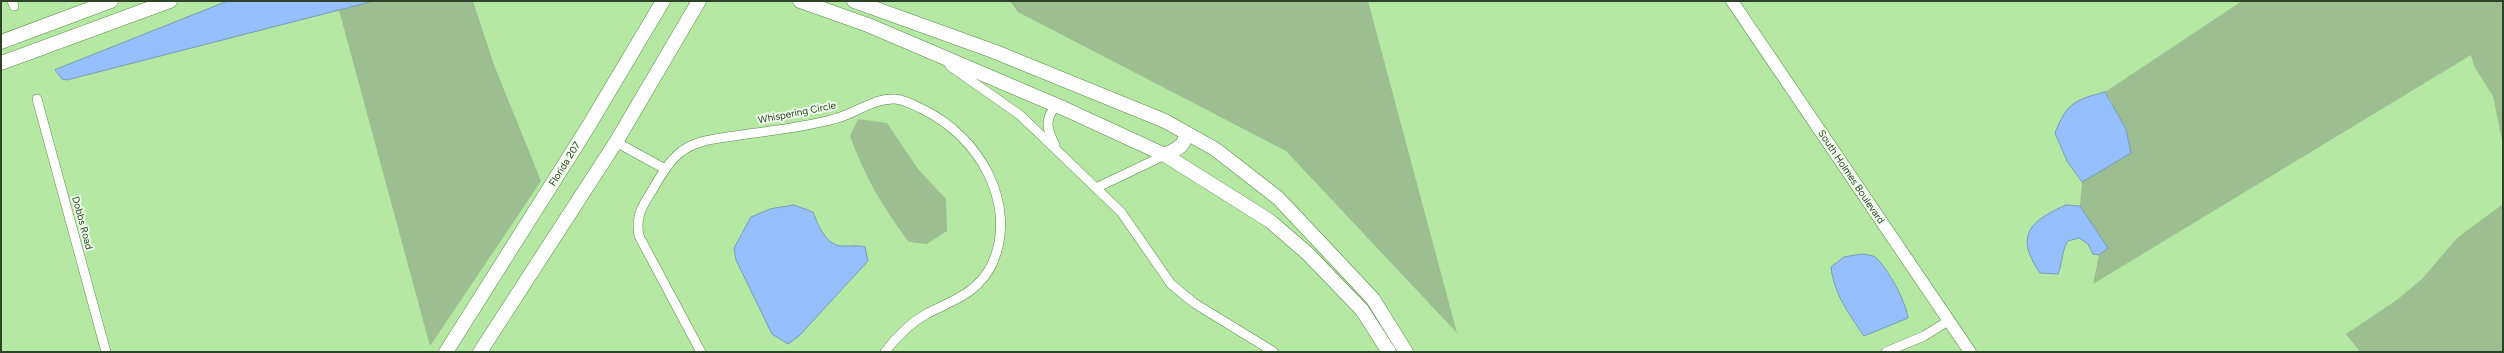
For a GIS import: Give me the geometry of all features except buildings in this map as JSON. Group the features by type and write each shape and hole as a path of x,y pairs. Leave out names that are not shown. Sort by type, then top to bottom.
{"main road":[{"path":"1,42 111,1"},
{"path":"1,63 170,1"},
{"name":"Florida 207","path":"446,352 580,140 662,1"},
{"path":"480,352 616,142 699,1"},
{"path":"800,1 868,25 1165,155 1270,221 1307,253 1362,310 1389,352"},
{"path":"854,1 993,51 1165,121 1215,149 1278,198 1373,299 1406,352"},
{"name":"South Holmes Boulevard","path":"1732,1 1970,352"},
{"path":"1165,155 1181,147 1185,142 1186,134"}],"street":[{"path":"929,52 1014,111 1096,188 1121,212 1171,284 1194,304 1274,352"},
{"name":"Dobbs Road","path":"38,99 106,352"},
{"name":"Whispering Circle","path":"701,352 639,236 637,226 641,208 665,168 683,150 705,141 834,120 876,102 887,99 907,102 932,114 955,130 983,164 996,193 1000,222 996,252 985,276 974,288 951,304 914,322 903,331 885,352"},
{"path":"1056,106 1050,113 1047,130 1058,152"},
{"path":"616,142 665,168"},
{"path":"1096,188 1165,155"},
{"path":"1886,352 1924,336 1948,321"}],"green space":[{"path":"374,1 473,1 494,65 541,181 430,346 339,10"},
{"path":"1010,1 1368,1 1457,333 1286,151 1018,12"},
{"path":"2242,1 2503,1 2503,145 2493,96 2474,66 2471,55 2093,284 2099,255 2108,248 2080,206 2082,182 2131,153 2112,102 2105,92"},
{"path":"858,119 887,123 918,169 946,199 947,231 927,244 909,242 875,192 856,151 850,136"},
{"path":"2503,204 2503,352 2360,352 2346,334 2398,299 2422,279 2457,238"}],"water":[{"path":"228,1 374,1 67,80 62,79 55,70"},
{"path":"2105,92 2126,129 2131,153 2082,182 2067,161 2055,133 2059,123 2073,104"},
{"path":"794,205 813,212 817,223 827,239 832,243 843,246 865,247 868,261 799,336 788,344 772,334 736,260 734,248 751,217 770,209"},
{"path":"2066,205 2080,206 2108,248 2099,255 2093,254 2088,244 2079,238 2068,241 2064,249 2058,274 2040,273 2032,260 2028,249 2027,239 2030,231 2043,217"},
{"path":"1863,254 1875,257 1891,277 1904,303 1908,318 1864,336 1839,295 1835,286 1831,267 1844,257"}]}
